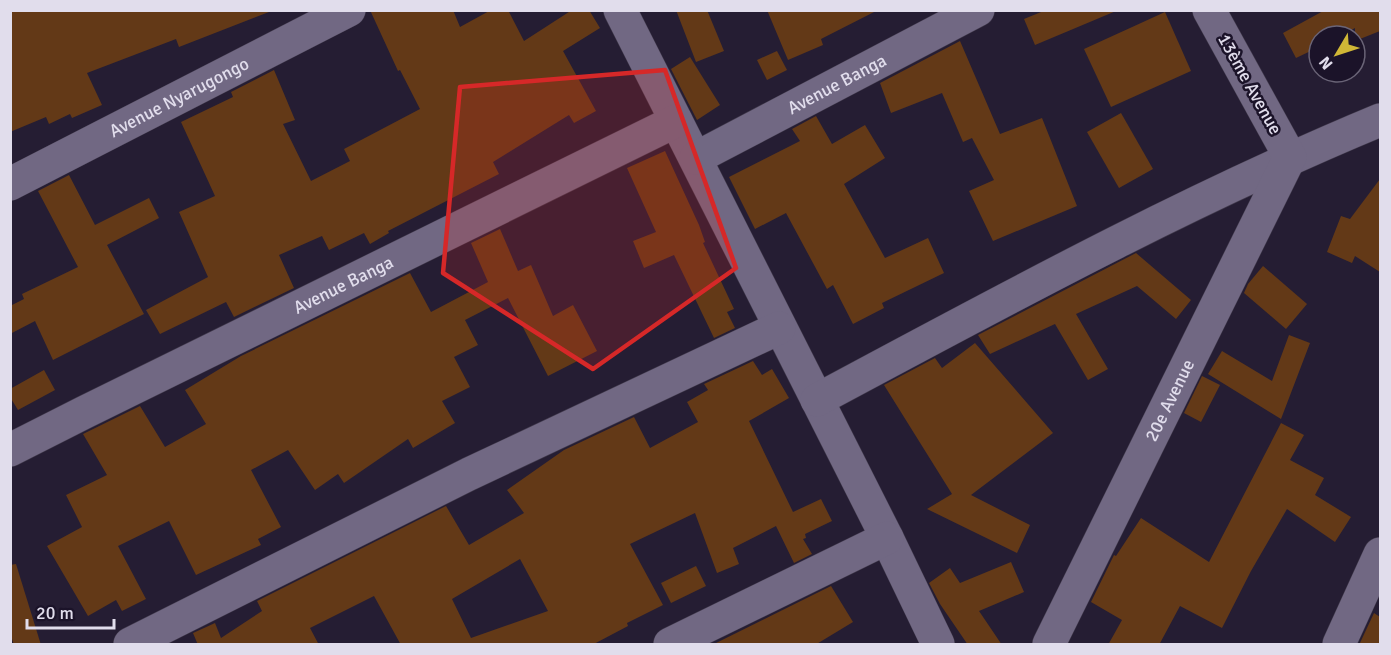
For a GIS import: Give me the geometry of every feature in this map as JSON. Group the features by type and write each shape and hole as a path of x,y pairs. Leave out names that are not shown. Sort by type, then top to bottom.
{"street":[{"name":"Avenue Nyarugongo","path":"10,184 349,10"},
{"path":"620,10 887,538 938,645"},
{"name":"Avenue Banga","path":"696,158 978,10"},
{"name":"13ème Avenue","path":"1209,10 1290,158"},
{"path":"817,400 1079,260 1290,158 1380,120"},
{"name":"Avenue Banga","path":"10,450 676,121"},
{"name":"20e Avenue","path":"1049,645 1290,158"},
{"path":"130,645 469,474 779,328"},
{"path":"670,645 887,538"},
{"path":"1340,645 1380,554"}],"highlighted area":[{"path":"665,70 736,268 593,369 443,273 460,87"}],"building":[{"path":"10,10 268,10 269,12 179,47 176,39 87,73 102,105 72,118 70,114 49,124 46,117 10,132"},
{"path":"370,10 453,10 460,27 491,10 508,10 524,41 572,10 589,10 600,28 563,51 596,111 574,123 569,115 493,162 499,174 388,231 389,233 370,244 364,233 329,250 322,236 279,255 294,288 234,317 226,302 160,334 146,310 208,277 179,212 215,196 181,122 233,97 231,92 274,70 295,120 283,124 311,181 350,161 344,149 420,109 400,70 398,71"},
{"path":"676,10 707,10 724,51 696,62"},
{"path":"767,10 878,10 821,39 823,45 788,60"},
{"path":"1046,10 1116,11 1035,45 1024,19"},
{"path":"1325,10 1380,10 1380,31 1367,36 1367,24 1307,24 1307,53 1296,58 1283,33"},
{"path":"1165,12 1191,71 1111,107 1084,49"},
{"path":"960,41 1000,134 1042,118 1077,206 993,241 969,191 994,180 972,138 963,142 942,93 891,113 880,83"},
{"path":"777,51 787,70 767,80 757,60"},
{"path":"690,57 720,105 697,120 671,69"},
{"path":"1121,113 1153,169 1119,188 1087,132"},
{"path":"816,116 832,144 865,125 885,158 844,184 885,258 928,238 944,273 882,303 884,308 853,324 833,285 827,289 786,213 755,229 729,177 800,141 792,129"},
{"path":"665,151 699,225 705,242 703,243 734,309 727,312 735,328 714,338 674,255 644,268 633,241 656,232 627,168"},
{"path":"69,175 95,225 149,198 159,218 107,245 144,314 53,360 35,321 10,334 10,306 24,299 22,294 78,267 38,191"},
{"path":"1380,179 1380,272 1355,256 1352,263 1327,252 1341,216 1350,219"},
{"path":"500,229 518,271 531,265 553,316 573,305 597,351 548,376 508,298 465,320 478,345 454,357 470,387 442,401 455,423 413,448 408,439 344,483 338,474 315,490 288,450 251,470 281,527 258,539 261,545 196,575 169,521 118,546 146,599 122,611 116,600 88,616 47,546 82,527 66,495 107,475 83,434 140,406 165,447 206,424 185,390 241,356 410,273 431,312 488,282 471,243"},
{"path":"1136,253 1191,300 1176,319 1137,286 1076,314 1108,369 1088,380 1055,324 990,354 978,335"},
{"path":"1263,266 1307,304 1286,329 1244,293 1248,284"},
{"path":"1289,335 1310,343 1281,419 1208,374 1222,351 1272,381"},
{"path":"975,343 1053,433 971,495 1030,525 1017,553 927,509 952,494 884,385 935,358 942,368"},
{"path":"753,361 762,375 772,369 789,398 749,421 793,512 821,499 832,521 805,534 806,538 803,539 812,554 794,563 776,526 733,548 739,564 717,573 695,513 630,544 663,605 627,623 628,626 592,645 401,645 374,596 310,628 319,645 198,645 193,633 215,623 221,638 262,611 257,601 446,506 469,545 524,513 507,490 564,450 634,417 650,448 698,422 687,402 708,390 704,384","holes":["520,559 548,611 471,638 452,599"]},
{"path":"44,370 55,390 18,410 10,397 10,389"},
{"path":"1202,376 1220,385 1201,422 1184,413"},
{"path":"1281,423 1304,435 1290,460 1324,478 1315,495 1351,517 1335,542 1287,509 1251,571 1222,628 1180,606 1159,645 1108,645 1122,620 1091,602 1114,555 1116,556 1141,518 1209,562"},
{"path":"1011,562 1024,592 979,611 1002,645 968,645 940,604 929,583 950,568 960,583"},
{"path":"16,564 41,645 14,645 10,633 10,565"},
{"path":"696,566 706,586 671,603 661,583"},
{"path":"831,586 853,622 815,645 712,645"},
{"path":"1374,613 1380,617 1380,645 1359,645"}]}
